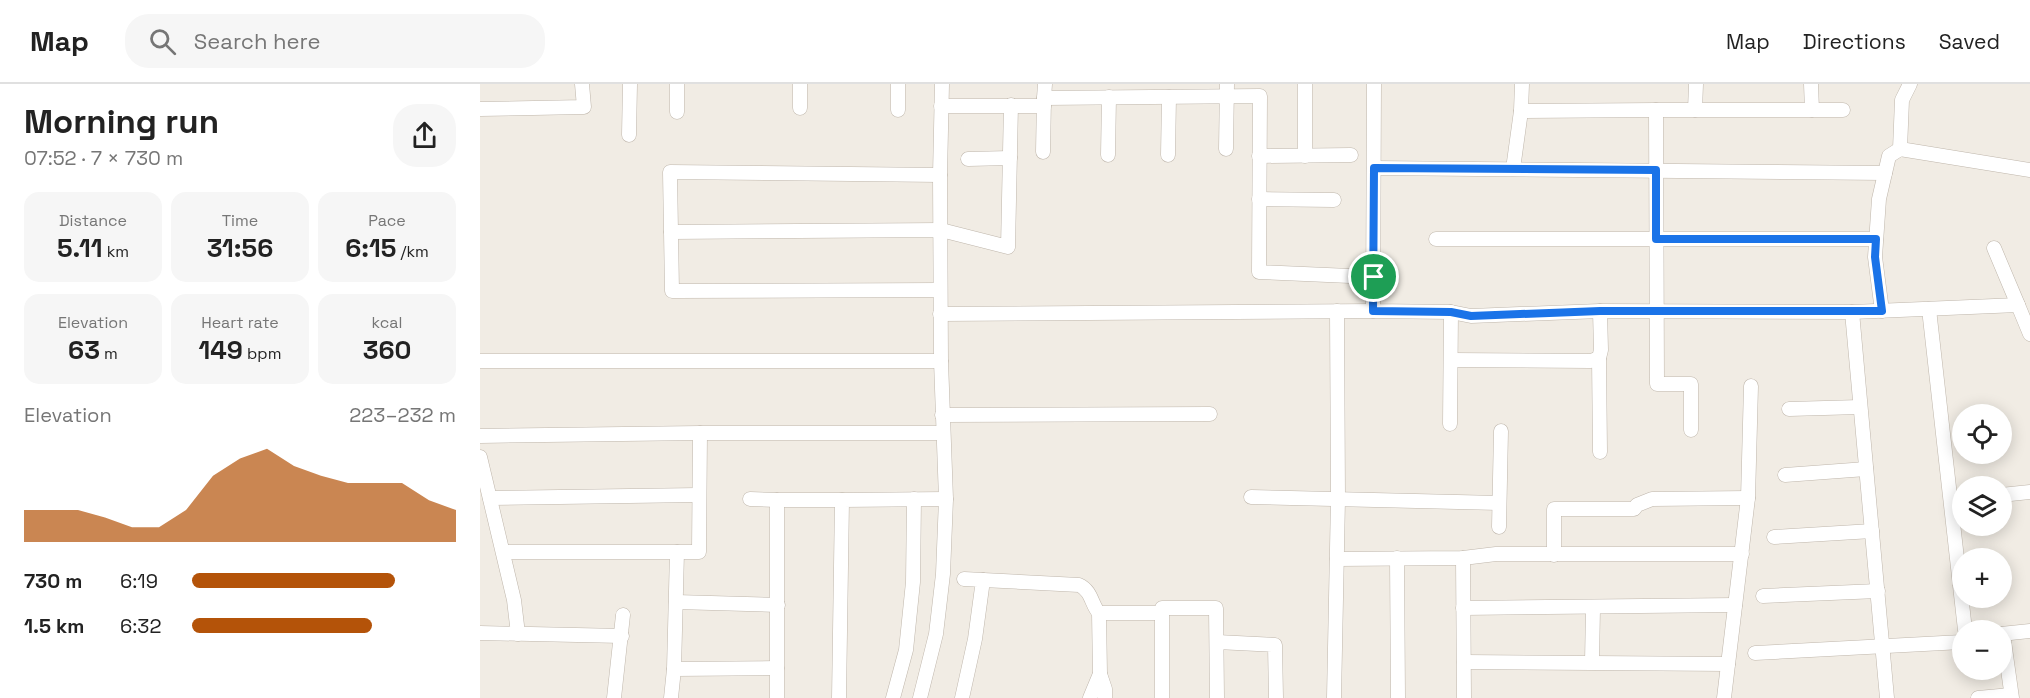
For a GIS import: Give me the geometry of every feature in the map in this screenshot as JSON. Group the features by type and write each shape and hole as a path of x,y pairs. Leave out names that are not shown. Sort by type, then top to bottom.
{"street":[{"path":"480,109 584,107 582,84"},
{"path":"629,135 630,84"},
{"path":"677,84 677,112"},
{"path":"800,84 800,108"},
{"path":"898,84 898,110"},
{"path":"920,698 936,634 943,574 945,499 940,314 942,84"},
{"path":"1305,84 1305,156"},
{"path":"1373,311 1374,84"},
{"path":"1513,170 1521,111 1522,84"},
{"path":"1695,110 1696,84"},
{"path":"1811,84 1812,110"},
{"path":"1900,149 1902,99 1910,84"},
{"path":"941,106 1011,105 1044,96 1168,97 1228,90 1260,96 1259,272 1374,277"},
{"path":"1226,148 1228,90"},
{"path":"1043,152 1044,96"},
{"path":"1168,97 1168,155"},
{"path":"1108,155 1109,98"},
{"path":"671,232 941,230 1008,247 1011,105"},
{"path":"1656,110 1657,384 1691,384 1691,430"},
{"path":"1521,111 1843,110"},
{"path":"1882,311 1875,257 1879,199 1889,156 1900,149 2030,170"},
{"path":"1259,156 1351,155"},
{"path":"968,159 1010,158"},
{"path":"1374,168 1885,173"},
{"path":"940,175 670,172 672,291 940,290"},
{"path":"1259,199 1334,200"},
{"path":"1436,239 1876,239"},
{"path":"1994,248 2030,334"},
{"path":"940,314 1373,311 1451,312 1471,316 1600,311 1852,312 2018,305"},
{"path":"1929,309 1952,476"},
{"path":"1334,698 1338,498 1338,311"},
{"path":"1600,311 1600,452"},
{"path":"1450,423 1451,312"},
{"path":"1852,312 1887,698"},
{"path":"1452,360 1591,361 1599,358"},
{"path":"480,362 941,361"},
{"path":"1724,698 1748,498 1751,386"},
{"path":"1789,409 1860,407"},
{"path":"942,415 1210,414"},
{"path":"1499,527 1501,431"},
{"path":"480,436 943,432"},
{"path":"504,552 699,552 700,433"},
{"path":"480,457 504,552 518,634"},
{"path":"1785,475 1866,469"},
{"path":"2012,494 2030,492"},
{"path":"490,498 698,495"},
{"path":"1251,497 1499,502"},
{"path":"750,498 777,500 945,499"},
{"path":"1554,555 1554,509 1634,509 1637,505 1652,500 1748,498"},
{"path":"893,698 906,650 912,593 914,499"},
{"path":"777,500 777,698"},
{"path":"839,698 842,500"},
{"path":"1774,537 1872,531"},
{"path":"1958,536 1964,620"},
{"path":"671,698 674,669 677,552"},
{"path":"1337,559 1463,558 1496,554 1742,554"},
{"path":"1397,558 1398,698"},
{"path":"1463,558 1464,698"},
{"path":"964,579 1079,585 1089,593 1099,613 1100,674 1106,689 1105,698"},
{"path":"962,698 975,639 983,580"},
{"path":"1763,596 1878,591"},
{"path":"676,602 778,605"},
{"path":"1463,608 1735,605"},
{"path":"1162,698 1162,608 1216,608 1217,698"},
{"path":"1592,662 1593,608"},
{"path":"1099,613 1162,613"},
{"path":"614,698 623,615"},
{"path":"2012,633 2030,632"},
{"path":"480,633 622,636"},
{"path":"1217,642 1275,645 1276,698"},
{"path":"1755,653 1952,643"},
{"path":"1464,662 1728,664"},
{"path":"674,669 777,668"},
{"path":"1090,698 1100,674"},
{"path":"1978,698 2012,697 2009,680"}],"route":[{"path":"1374,168 1656,170 1656,239 1876,239 1875,257 1882,311 1600,311 1471,316 1451,312 1373,311 1374,277 1374,168"}]}
